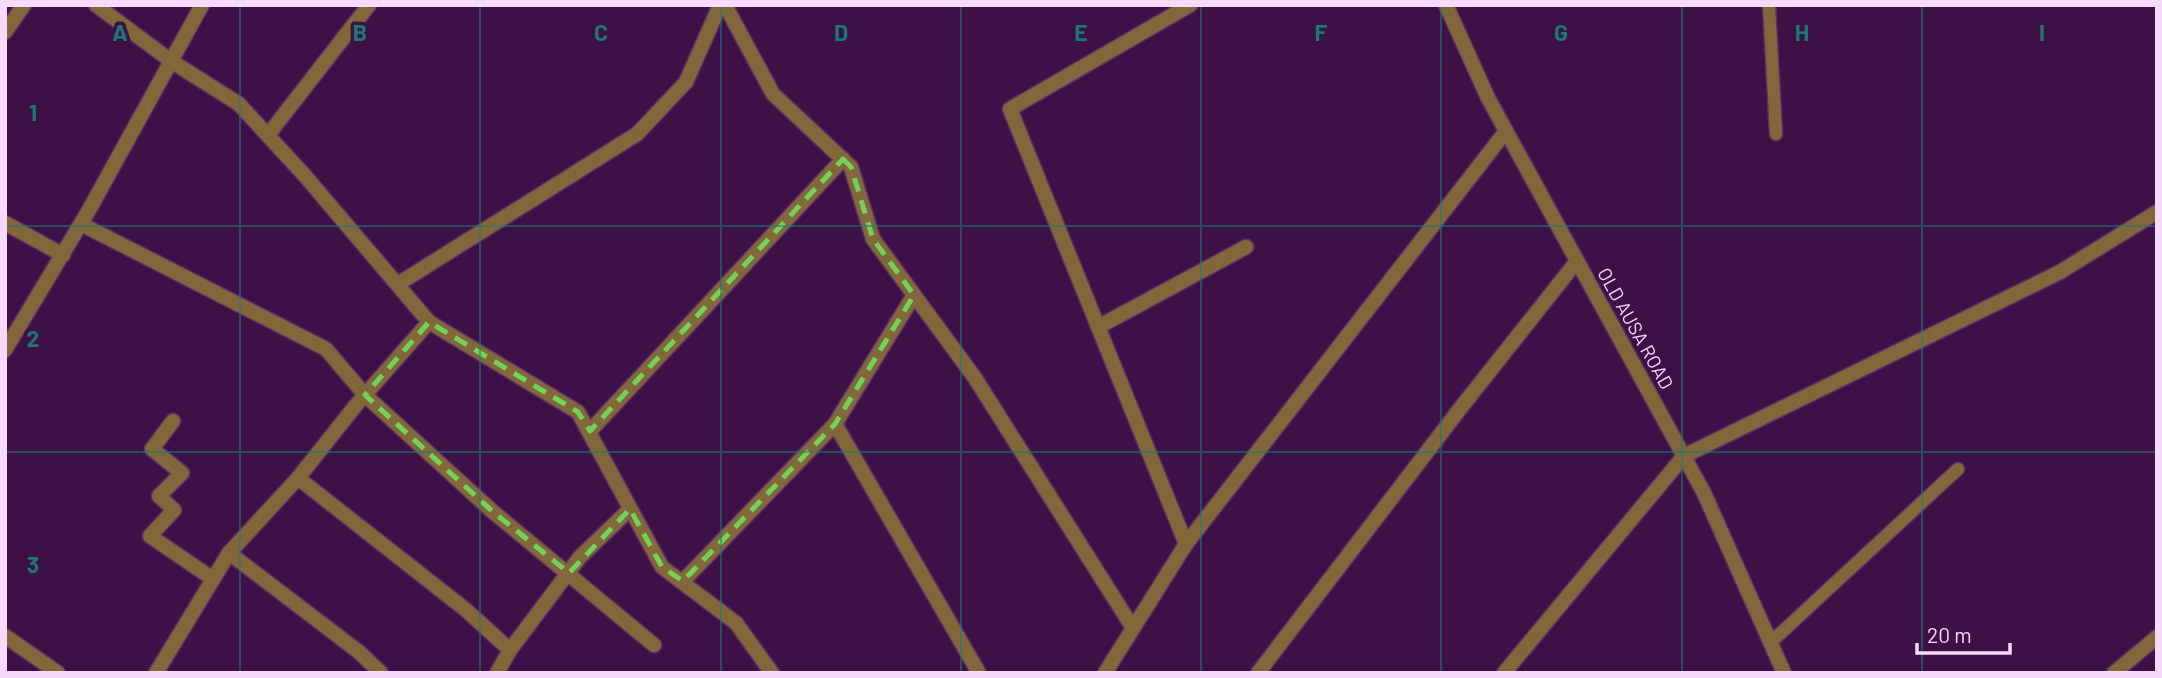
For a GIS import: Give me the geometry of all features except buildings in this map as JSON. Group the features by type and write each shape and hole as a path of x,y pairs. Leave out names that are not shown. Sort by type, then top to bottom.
{"street":[{"path":"5,32 24,5"},
{"path":"96,5 171,61 239,104 429,322 578,412 662,567 736,623 772,673"},
{"path":"5,350 81,224 202,5"},
{"path":"268,135 369,5"},
{"path":"398,284 637,134 686,82 722,5"},
{"path":"722,5 773,93 851,167 873,239 975,377 1133,628"},
{"path":"1186,544 1010,109 1190,5"},
{"name":"OLD AUSA ROAD","path":"1446,5 1489,99 1704,493 1784,673"},
{"path":"1105,673 1186,544 1507,131"},
{"path":"590,431 843,159"},
{"path":"1504,673 1684,456 2060,272 2157,212"},
{"path":"5,223 63,255"},
{"path":"81,224 326,349 365,395 492,512 654,645"},
{"path":"1098,327 1246,247"},
{"path":"1258,673 1577,261"},
{"path":"682,581 835,424 914,295"},
{"path":"156,673 229,553 299,478 365,395 429,322"},
{"path":"173,421 152,449 182,472 159,496 174,510 149,536 213,579"},
{"path":"835,424 979,673"},
{"path":"299,478 466,610 510,650"},
{"path":"497,673 510,650 580,557 630,509"},
{"path":"229,553 359,652 381,673"},
{"path":"5,636 58,673"},
{"path":"2115,673 2157,638"}],"lane":[{"path":"1769,5 1776,134"},
{"path":"1770,643 1958,469"}],"highlighted area":[{"path":"843,159 851,167 873,239 914,295 835,424 683,581 662,567 630,509 569,573 492,511 365,395 429,322 578,412 590,431"}]}
